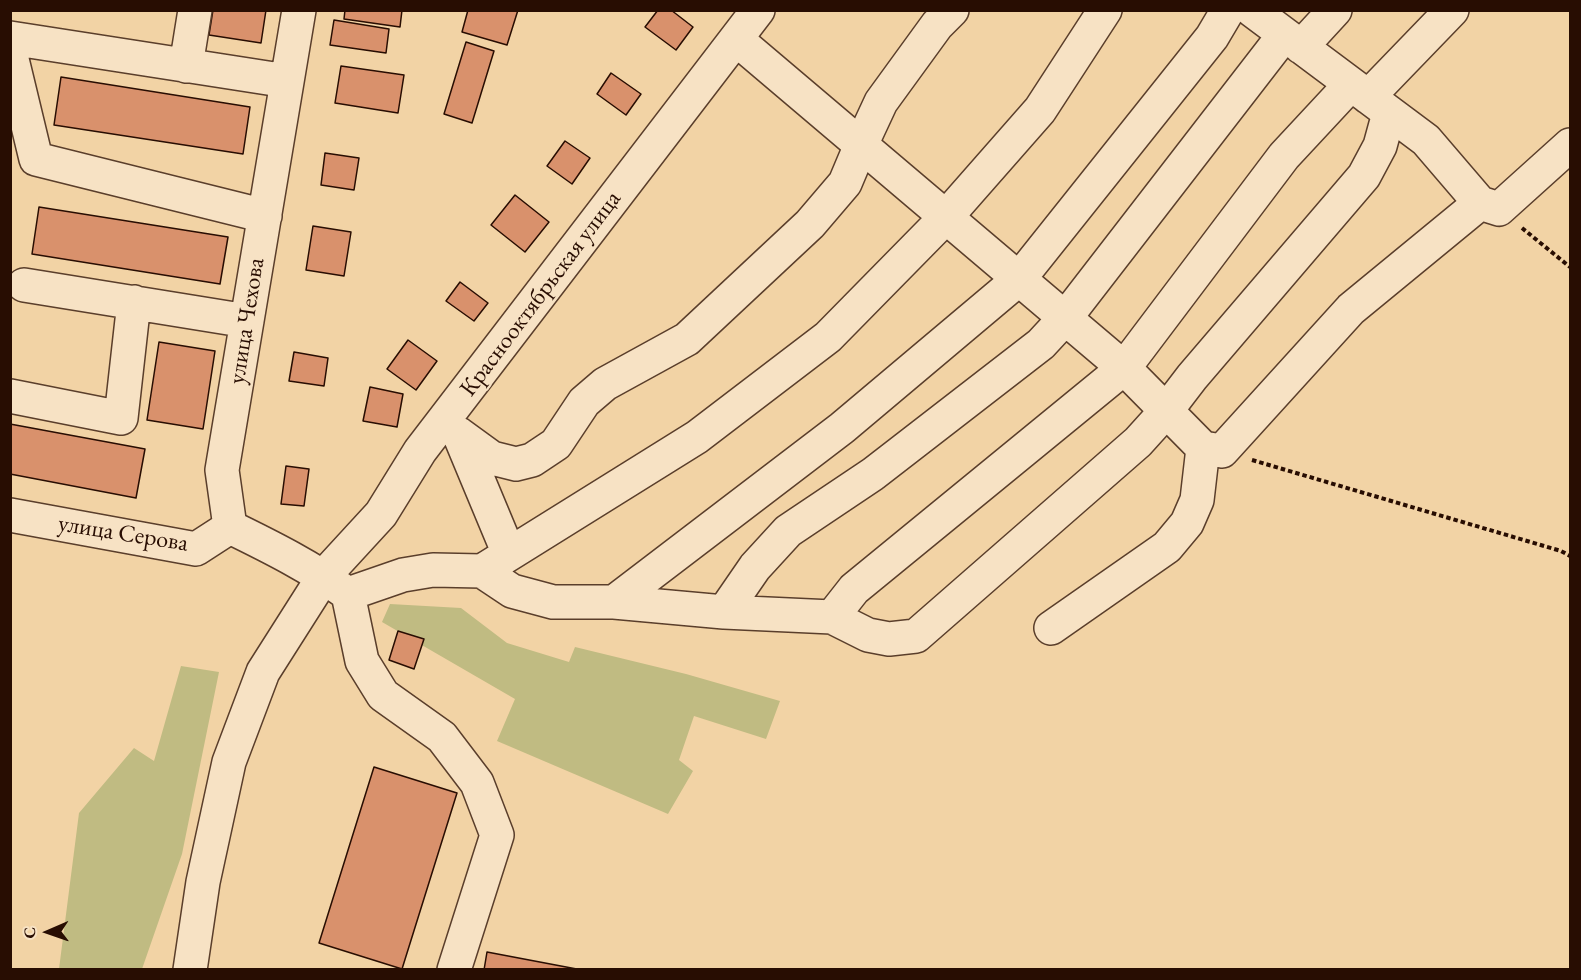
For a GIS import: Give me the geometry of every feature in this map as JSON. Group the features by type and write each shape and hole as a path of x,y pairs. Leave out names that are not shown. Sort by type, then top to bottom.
{"street":[{"path":"186,66 195,10"},
{"name":"улица Чехова","path":"230,527 222,470 299,10"},
{"name":"Краснооктябрьская улица","path":"190,969 203,882 229,762 263,672 336,585 420,451 452,427 758,10"},
{"path":"452,427 492,458 516,464 532,460 556,444 584,402 605,384 687,339 810,224 845,183 881,102 937,25 952,10"},
{"path":"230,527 271,547 336,585 496,563 698,437 828,337 946,217 1040,110 1105,10"},
{"path":"614,602 842,428 1019,279 1212,37 1228,10"},
{"path":"1252,10 1426,140 1489,206"},
{"path":"724,612 755,567 788,531 892,460 1041,344 1066,317 1293,41 1335,10"},
{"path":"832,617 854,589 1124,368 1284,156 1369,98 1452,10"},
{"path":"10,38 287,81"},
{"path":"736,39 1066,317 1124,368 1166,411 1213,450"},
{"path":"10,51 36,159 265,216"},
{"path":"452,427 496,563 512,591 553,602 614,602 724,612 832,617 868,634 889,639 916,636 1138,442 1364,176 1380,146 1369,98"},
{"path":"1051,628 1167,547 1187,523 1213,450 1352,309 1570,146"},
{"path":"24,285 247,321"},
{"path":"10,396 121,418 134,302"},
{"name":"улица Серова","path":"10,515 196,549 230,527"},
{"path":"336,585 362,661 383,695 442,737 477,783 497,835 454,969"}],"path":[{"path":"1489,206 1570,267"},
{"path":"1213,450 1562,551 1570,556"}],"shaded area":[{"path":"390,604 461,608 507,643 569,662 575,647 686,674 780,701 766,739 694,716 679,760 693,771 668,814 497,741 515,699 382,622"},
{"path":"181,666 219,672 182,854 142,969 59,969 79,813 134,748 154,761"}],"building":[{"path":"213,10 266,10 261,43 209,35"},
{"path":"345,10 402,10 400,27 344,19"},
{"path":"468,10 518,10 507,45 462,32"},
{"path":"658,10 671,10 693,27 676,50 645,27"},
{"path":"334,20 389,29 386,53 330,45"},
{"path":"466,42 494,51 472,123 444,114"},
{"path":"341,66 404,75 398,113 335,103"},
{"path":"611,73 641,94 626,115 597,94"},
{"path":"61,77 250,107 243,154 54,125"},
{"path":"565,141 590,158 572,184 547,166"},
{"path":"325,153 359,158 354,190 321,185"},
{"path":"515,195 549,222 525,252 491,225"},
{"path":"39,207 228,237 220,284 32,254"},
{"path":"313,226 351,232 344,276 306,270"},
{"path":"460,282 488,303 474,321 446,301"},
{"path":"408,340 437,361 416,390 387,369"},
{"path":"159,342 215,351 203,429 147,420"},
{"path":"294,352 328,358 324,386 289,381"},
{"path":"370,387 403,394 397,427 363,421"},
{"path":"10,424 145,449 136,498 10,474"},
{"path":"286,466 309,469 304,506 281,504"},
{"path":"398,631 424,639 414,669 389,660"},
{"path":"374,767 457,793 402,969 319,943"},
{"path":"487,952 582,970 484,970"}]}
